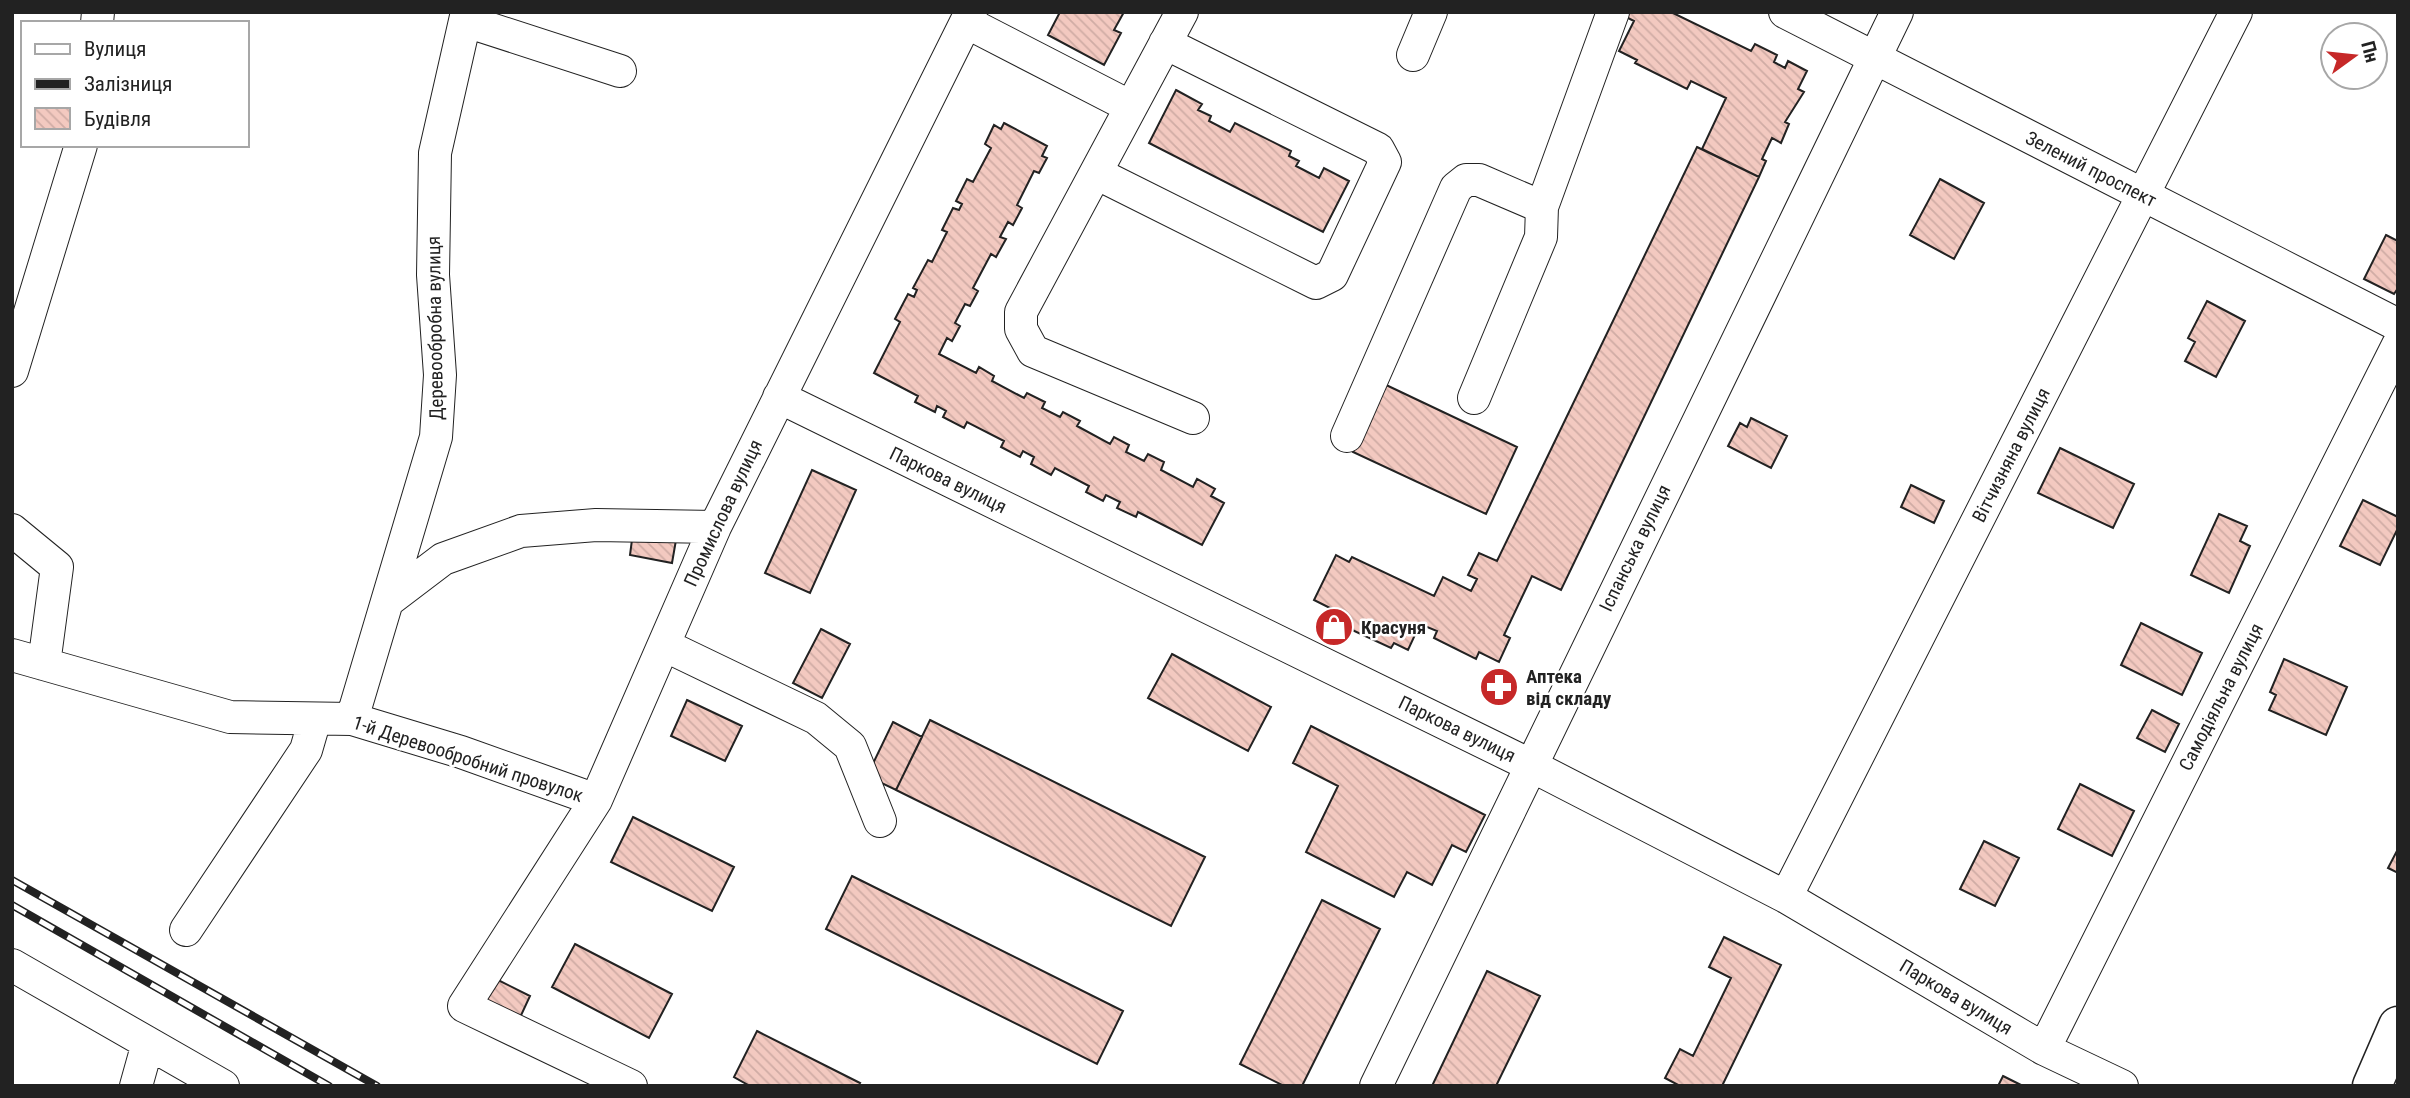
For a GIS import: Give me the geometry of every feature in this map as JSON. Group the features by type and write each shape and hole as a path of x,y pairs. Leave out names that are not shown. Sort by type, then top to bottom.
{"main road":[{"path":"2372,1086 2398,1026"}],"street":[{"path":"1182,12 1021,312 1021,329 1033,351 1192,418"},
{"path":"1413,55 1431,12"},
{"path":"1474,398 1541,237 1542,207 1613,12"},
{"name":"Зелений проспект","path":"1785,12 2398,325"},
{"name":"Іспанська вулиця","path":"1376,1086 1897,12"},
{"name":"Вітчизняна вулиця","path":"1786,897 2236,12"},
{"path":"467,16 620,71"},
{"name":"Деревообробна вулиця","path":"352,719 436,437 440,375 433,275 435,153 467,16"},
{"path":"969,17 1131,107"},
{"name":"Промислова вулиця","path":"631,1086 464,1006 596,800 715,527 969,17"},
{"path":"1096,173 1316,283 1332,275 1385,162 1378,149 1165,43"},
{"path":"12,371 79,147"},
{"path":"1347,436 1456,188 1466,180 1479,180 1542,207"},
{"name":"Самодіяльна вулиця","path":"2044,1049 2398,345"},
{"name":"Паркова вулиця","path":"779,397 1530,765 1786,897 2044,1049 2122,1086"},
{"path":"389,600 443,559 521,531 596,525 715,527"},
{"path":"12,530 57,567 44,664"},
{"path":"664,645 816,718 839,735 850,746 880,821"},
{"name":"1-й Деревообробний провулок","path":"12,655 230,717 352,719 461,752 596,800"},
{"path":"186,930 306,750 315,719"},
{"path":"12,965 223,1086"},
{"path":"136,1086 148,1043"}],"building":[{"path":"1060,12 1124,12 1114,30 1121,33 1104,65 1048,35"},
{"path":"1628,12 1671,12 1751,51 1755,44 1777,55 1774,62 1785,68 1788,61 1807,71 1798,89 1804,92 1785,122 1789,124 1781,143 1772,138 1762,159 1766,161 1759,177 1702,149 1726,98 1691,81 1687,89 1635,63 1637,60 1619,51 1634,21 1626,17"},
{"path":"1176,90 1202,104 1198,110 1211,116 1209,121 1230,132 1235,123 1291,151 1289,156 1299,161 1296,166 1319,178 1324,168 1349,181 1323,232 1149,143"},
{"path":"1004,123 1047,146 1042,156 1047,158 1039,173 1034,171 1017,205 1022,208 1013,225 1008,222 1000,237 1006,239 996,257 991,254 973,288 978,291 970,306 965,304 955,323 960,326 952,341 947,338 939,354 976,373 979,367 994,376 992,381 1024,398 1027,393 1045,402 1042,408 1060,417 1063,412 1080,421 1077,426 1110,444 1114,437 1129,445 1126,452 1144,461 1148,454 1164,462 1161,470 1193,487 1197,479 1215,489 1211,496 1224,503 1202,545 1138,512 1136,517 1117,508 1120,502 1106,495 1103,501 1086,492 1089,486 1055,468 1051,475 1031,464 1034,457 1023,451 1020,457 1001,447 1004,441 967,422 964,428 943,417 946,411 937,406 935,412 915,402 918,396 874,373 900,322 895,319 908,294 914,297 917,290 913,288 928,260 932,262 947,232 942,230 953,208 959,210 962,204 956,201 967,179 973,182 991,148 985,144 994,125 1001,129"},
{"path":"1697,147 1759,177 1561,590 1532,576 1504,635 1510,638 1499,662 1479,652 1476,659 1434,638 1437,631 1420,624 1408,650 1394,643 1391,648 1337,623 1342,614 1314,600 1336,555 1349,562 1352,557 1434,596 1443,577 1471,591 1477,579 1468,575 1479,553 1497,561"},
{"path":"1940,179 1984,203 1954,259 1910,235"},
{"path":"2386,235 2398,241 2398,288 2394,294 2364,279"},
{"path":"2207,301 2245,321 2216,377 2185,361 2195,342 2188,338"},
{"path":"1384,384 1517,447 1486,514 1353,452"},
{"path":"1751,418 1787,436 1771,468 1728,446 1740,423 1747,427"},
{"path":"2060,448 2134,484 2113,528 2038,493"},
{"path":"812,470 856,490 810,593 765,573"},
{"path":"1911,485 1944,501 1934,523 1901,507"},
{"path":"2363,500 2398,517 2398,528 2380,565 2340,546"},
{"path":"2219,514 2247,526 2240,541 2250,546 2229,593 2191,575"},
{"path":"633,532 676,540 672,563 630,555"},
{"path":"2141,623 2202,653 2182,695 2121,665"},
{"path":"821,629 850,644 822,698 793,683"},
{"path":"1172,654 1271,707 1248,751 1148,698"},
{"path":"2284,659 2347,687 2326,735 2269,710 2276,695 2270,692"},
{"path":"687,700 742,726 725,761 671,736"},
{"path":"2152,710 2179,724 2165,752 2137,738"},
{"path":"930,720 1205,857 1171,926 896,790"},
{"path":"893,722 922,737 896,790 867,776"},
{"path":"1311,726 1485,815 1466,852 1452,845 1432,885 1407,872 1394,897 1306,852 1338,786 1293,763"},
{"path":"2080,784 2134,811 2112,856 2058,829"},
{"path":"633,817 734,867 712,911 611,862"},
{"path":"1984,841 2019,858 1995,906 1960,889"},
{"path":"2398,849 2398,873 2388,868"},
{"path":"852,876 1123,1011 1097,1064 826,929"},
{"path":"1322,900 1380,929 1302,1086 1284,1086 1240,1064"},
{"path":"1724,937 1781,965 1722,1086 1680,1086 1665,1078 1680,1049 1693,1056 1731,978 1709,967"},
{"path":"575,944 672,994 649,1038 552,987"},
{"path":"1487,971 1540,996 1496,1086 1432,1086"},
{"path":"496,979 530,996 517,1024 482,1007"},
{"path":"757,1031 860,1083 858,1086 750,1086 734,1077"},
{"path":"2003,1076 2023,1086 1998,1086"}],"railway":[{"path":"12,880 377,1086"},
{"path":"12,905 329,1086"}],"place":[{"name":"Красуня","path":"1334,627"},
{"name":"Аптека від складу","path":"1499,687"}]}
